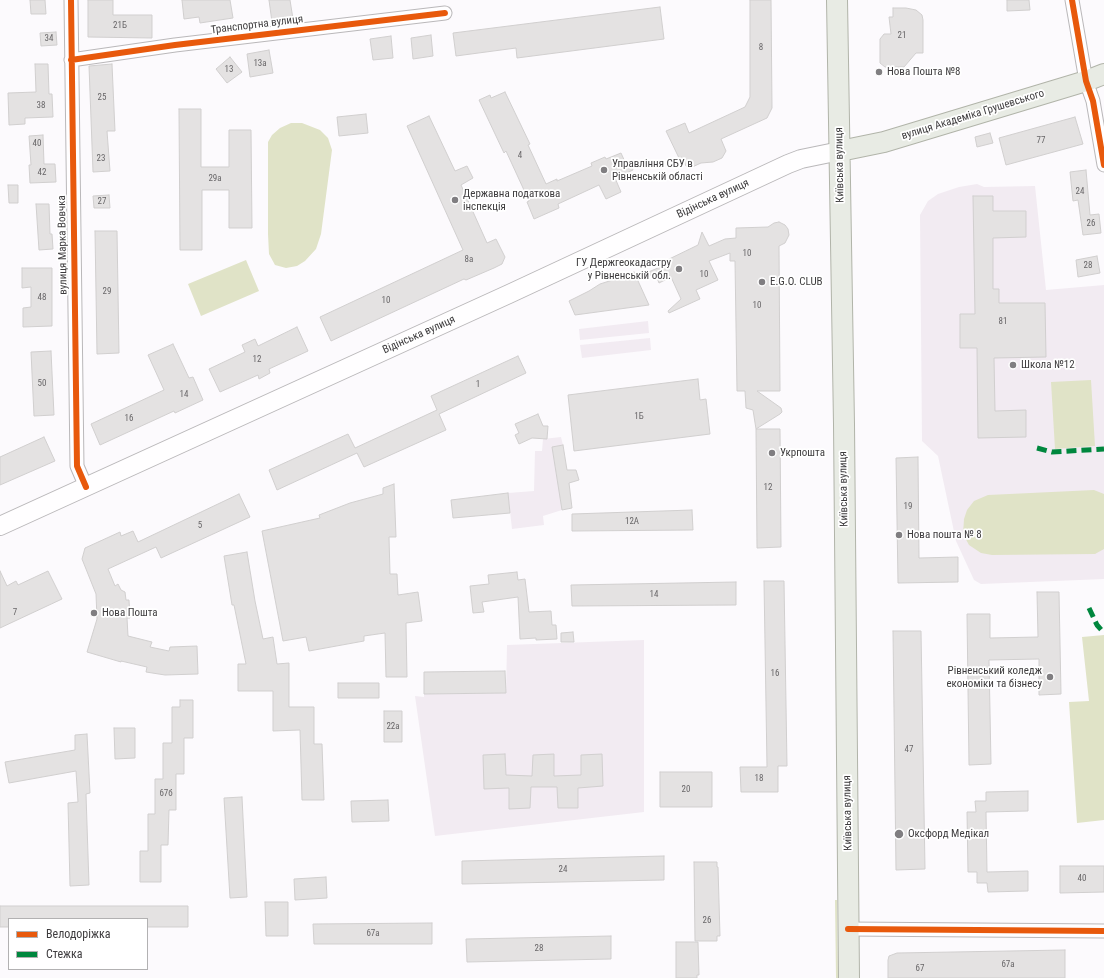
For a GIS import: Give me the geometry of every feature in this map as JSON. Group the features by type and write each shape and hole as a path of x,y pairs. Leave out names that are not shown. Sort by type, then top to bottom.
{"main road":[{"name":"Київська вулиця","path":"837,0 844,404 848,978"},
{"name":"вулиця Академіка Грушевського","path":"840,151 884,142 1095,77"},
{"name":"Відінська вулиця","path":"0,526 509,294 788,164 801,159 840,151"}],"street":[{"name":"вулиця Марка Вовчка","path":"71,0 76,466 86,488"},
{"path":"1072,0 1095,77 1093,101 1104,165"},
{"name":"Транспортна вулиця","path":"71,60 175,45 445,13"},
{"path":"848,929 1104,931"}],"shaded area":[{"name":"Школа №12","path":"977,184 984,187 1035,186 1046,290 1104,285 1104,579 981,584 974,580 956,541 938,456 922,441 920,215 928,201 938,194 959,187"},
{"path":"648,321 649,333 580,340 579,329"},
{"path":"650,338 651,350 582,358 580,345"},
{"path":"561,437 563,445 553,447 562,510 543,516 544,525 512,529 508,493 534,491 535,451 542,451 543,439"},
{"path":"644,640 644,812 435,836 415,696 424,697 424,694 506,693 507,645"}],"green space":[{"path":"291,123 302,123 320,130 328,138 332,150 321,234 316,249 305,261 297,266 286,268 275,265 269,254 268,142 272,135 280,128"},
{"path":"246,260 259,291 201,316 188,284"},
{"path":"1091,380 1095,446 1055,449 1051,382"},
{"path":"1094,490 1104,494 1104,549 1095,554 992,555 981,553 969,545 963,534 964,519 967,510 974,501 988,495"},
{"path":"1104,635 1104,820 1077,823 1069,702 1089,701 1082,637"},
{"path":"835,900 837,900 838,978 836,978"}],"building":[{"path":"30,0 45,0 46,14 31,14"},
{"path":"88,0 113,0 113,15 152,15 152,38 88,37"},
{"path":"182,0 230,0 233,18 200,23 199,17 184,19"},
{"path":"269,0 290,0 293,19 272,22"},
{"path":"750,0 771,0 772,108 767,118 721,139 726,151 722,158 713,162 701,163 690,168 686,166 682,157 679,158 666,131 685,123 689,133 745,107 750,97"},
{"path":"1007,0 1029,0 1030,10 1007,11"},
{"path":"660,7 664,39 517,58 516,48 456,56 453,33"},
{"path":"893,8 916,10 922,15 923,20 923,53 916,53 904,67 885,67 880,63 880,39 884,34 891,34 889,17 893,17"},
{"path":"56,32 57,45 41,46 40,33"},
{"path":"431,35 433,56 413,59 411,38"},
{"path":"391,36 393,58 373,60 370,39"},
{"path":"269,50 273,73 250,77 247,54"},
{"path":"230,57 242,72 227,83 216,69"},
{"path":"35,64 48,64 49,94 52,94 53,117 25,118 25,124 9,125 8,93 36,92"},
{"path":"112,64 115,131 107,131 110,171 93,172 89,66"},
{"path":"505,92 530,144 528,145 546,184 557,179 557,181 592,166 591,163 605,157 606,159 621,153 626,164 629,162 633,170 615,178 621,192 606,199 599,185 558,204 559,208 534,219 527,202 529,201 506,151 504,153 479,100 490,95 491,98"},
{"path":"179,109 201,109 201,167 229,167 229,130 251,130 252,228 229,228 229,190 202,190 202,250 180,250"},
{"path":"366,114 368,133 339,136 337,117"},
{"path":"429,116 455,171 467,166 473,178 461,185 487,243 496,239 505,257 502,264 466,280 464,279 331,341 320,317 463,250 407,126"},
{"path":"1075,117 1083,144 1006,165 999,138"},
{"path":"990,133 993,143 977,147 975,137"},
{"path":"43,135 44,164 55,164 56,182 30,183 29,165 31,165 29,136"},
{"path":"1086,170 1090,215 1099,214 1101,233 1083,235 1078,200 1073,201 1070,172"},
{"path":"8,185 18,185 18,203 9,203"},
{"path":"109,195 110,208 94,208 93,196"},
{"path":"973,196 993,196 993,211 1026,211 1026,237 993,238 993,289 999,289 999,303 1045,303 1046,357 994,358 995,411 1026,410 1026,437 978,438 977,348 960,348 960,314 975,314"},
{"path":"36,204 49,204 50,234 52,234 53,249 39,250"},
{"path":"779,222 785,225 788,229 789,235 785,243 779,246 780,391 757,391 781,408 782,412 756,429 753,410 746,408 745,391 737,391 735,261 730,261 730,253 709,261 718,280 696,290 700,299 669,313 668,311 681,299 671,277 659,283 657,278 646,273 665,265 663,262 698,245 702,232 709,246 725,239 736,238 736,228 768,227"},
{"path":"95,231 117,231 119,353 97,354"},
{"path":"1097,256 1100,273 1078,277 1076,260"},
{"path":"22,268 52,268 52,326 23,327 23,308 31,307 31,287 22,288"},
{"path":"634,272 649,305 575,315 569,301 600,284"},
{"path":"297,327 308,351 269,369 270,373 259,379 258,375 220,392 209,369 245,352 242,345 255,339 258,346"},
{"path":"173,344 189,378 193,377 203,400 175,413 174,411 100,445 91,424 164,390 148,355"},
{"path":"51,351 54,415 34,416 31,352"},
{"path":"518,356 526,373 439,414 446,430 364,467 357,453 277,490 269,470 348,434 355,448 437,410 431,396"},
{"path":"698,379 700,400 706,399 710,434 574,451 568,395"},
{"path":"538,414 543,426 548,426 547,439 532,438 519,444 515,435 519,433 515,424"},
{"path":"756,429 780,429 781,547 757,548"},
{"path":"44,437 55,461 0,485 0,457"},
{"path":"563,445 567,470 576,470 579,480 569,483 572,508 562,510 552,447"},
{"path":"918,457 919,558 958,557 958,582 898,583 896,458"},
{"path":"394,484 396,537 389,537 390,574 397,574 398,595 418,592 422,621 406,623 407,677 386,677 385,633 364,636 364,641 309,651 306,637 283,641 262,531 320,518 319,515 350,503 383,494 383,488"},
{"path":"508,493 510,513 453,518 451,500"},
{"path":"239,494 250,517 161,558 156,547 108,569 115,586 118,584 121,590 125,592 126,600 129,600 130,618 127,618 128,636 152,642 150,647 169,651 170,647 197,646 198,674 165,675 146,672 147,667 121,662 87,652 97,619 96,594 82,559 85,548 120,532 121,536 133,531 138,542"},
{"path":"692,510 693,530 572,531 572,514"},
{"path":"247,552 263,639 273,637 277,664 289,663 289,707 314,707 314,744 322,744 324,800 302,800 300,730 273,731 273,691 238,691 238,664 246,664 234,605 232,605 224,556"},
{"path":"0,571 7,586 16,581 18,585 48,571 62,599 0,628"},
{"path":"517,572 518,580 525,579 529,612 551,611 552,625 556,625 557,639 520,639 518,597 482,602 484,612 473,613 470,586 489,584 488,575"},
{"path":"764,581 784,581 787,766 778,766 778,792 741,792 740,767 767,767"},
{"path":"736,582 736,605 572,606 571,585"},
{"name":"Рівненський коледж економіки та бізнесу","path":"1037,592 1059,592 1061,694 1039,695 1039,659 989,660 991,764 969,765 967,614 990,614 990,638 1038,637"},
{"path":"893,631 921,631 925,869 896,870"},
{"path":"573,632 574,642 561,642 561,633"},
{"path":"505,671 506,693 424,694 424,672"},
{"path":"338,683 379,683 379,698 338,698"},
{"path":"180,700 193,700 193,738 184,738 184,774 176,774 176,810 169,810 168,845 161,845 161,882 140,882 140,851 148,851 148,814 155,814 155,779 163,779 163,743 172,743 172,707 180,707"},
{"path":"384,711 402,711 402,742 384,742"},
{"path":"114,728 135,728 135,758 115,759"},
{"path":"87,734 90,793 86,794 89,885 70,886 68,803 78,802 76,771 9,783 5,762 75,750 75,735"},
{"path":"505,754 506,775 532,776 533,755 554,754 554,776 581,775 581,755 602,754 603,786 578,788 578,808 558,808 557,787 531,787 530,808 509,809 509,788 484,789 483,755"},
{"path":"660,772 712,772 712,807 660,807"},
{"path":"1028,791 1028,811 986,812 987,872 1028,871 1028,891 988,892 987,883 977,883 977,872 968,872 967,812 976,812 975,801 986,801 986,792"},
{"path":"242,797 247,897 230,898 224,798"},
{"path":"388,800 389,821 352,822 351,801"},
{"path":"664,856 664,880 462,884 462,861"},
{"path":"694,862 717,862 720,936 717,936 717,941 695,941"},
{"path":"1060,866 1104,866 1104,892 1060,893"},
{"path":"326,877 327,898 295,900 294,879"},
{"path":"265,902 288,902 288,936 266,936"},
{"path":"0,906 188,906 188,927 148,927 148,918 8,918 8,927 0,927"},
{"path":"432,923 432,944 314,944 313,924"},
{"path":"611,936 611,959 467,962 466,939"},
{"path":"676,942 698,942 699,975 697,975 697,978 676,978"},
{"path":"1065,950 1065,978 888,978 889,956 897,953"}],"marked path":[{"path":"1037,448 1052,452 1104,449"},
{"path":"1089,608 1097,625 1104,633"}],"cycle path":[{"path":"71,0 77,466 86,487"},
{"path":"1072,0 1086,81 1093,101 1104,165"},
{"path":"71,60 175,45 445,13"},
{"path":"848,929 1104,931"}],"place":[{"name":"Нова Пошта №8","path":"879,72"},
{"name":"Управління СБУ в Рівненській області","path":"604,170"},
{"name":"Державна податкова інспекція","path":"455,200"},
{"name":"ГУ Держгеокадастру у Рівненській обл.","path":"679,269"},
{"name":"E.G.O. CLUB","path":"762,282"},
{"name":"Школа №12","path":"1013,365"},
{"name":"Укрпошта","path":"772,453"},
{"name":"Нова пошта № 8","path":"899,535"},
{"name":"Нова Пошта","path":"94,613"},
{"name":"Рівненський коледж економіки та бізнесу","path":"1050,677"},
{"name":"Оксфорд Медікал","path":"899,834"}]}
